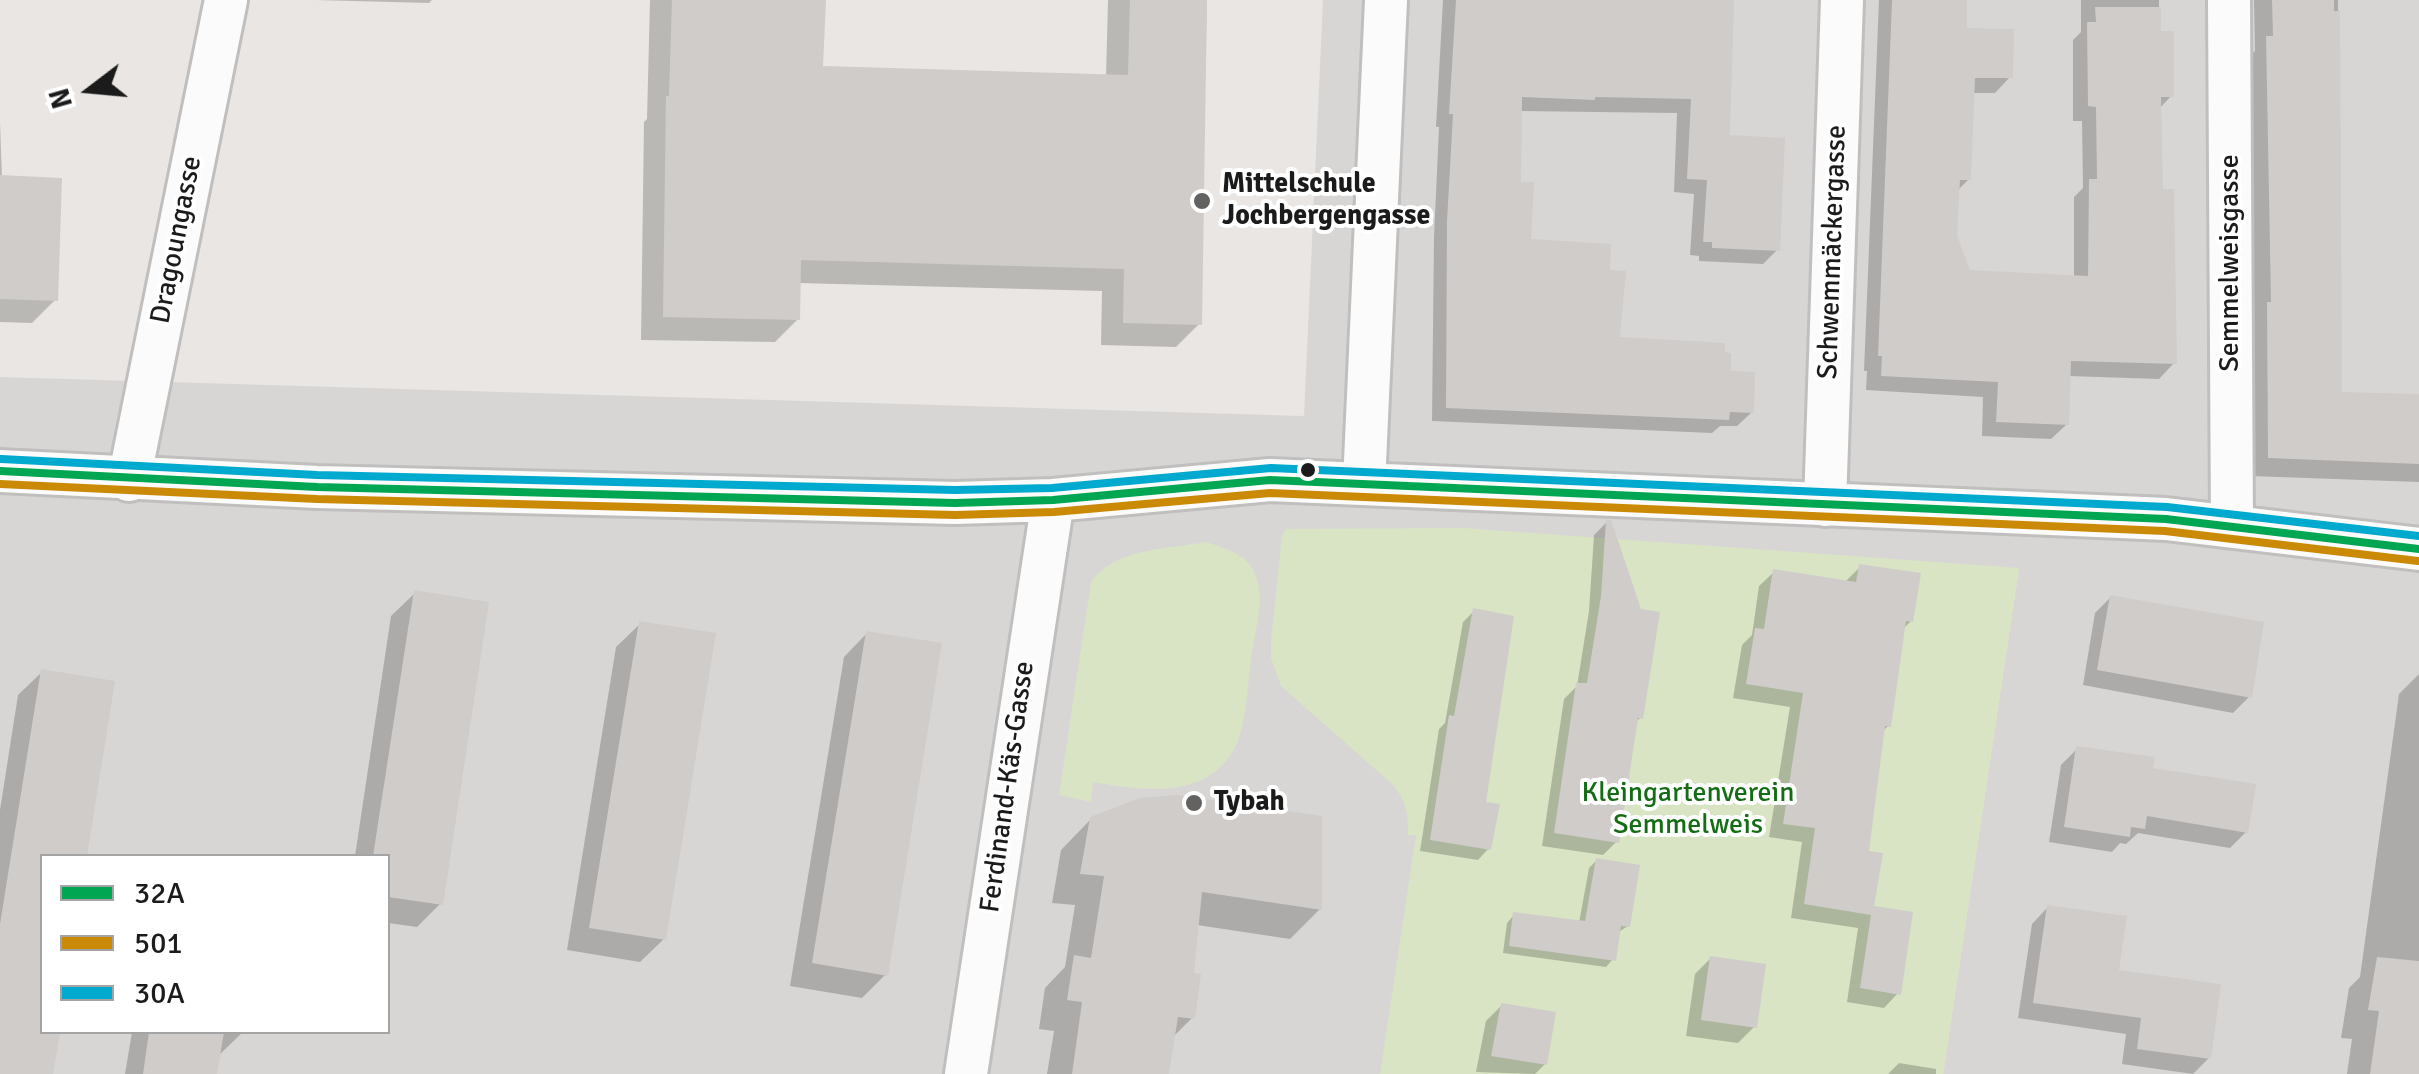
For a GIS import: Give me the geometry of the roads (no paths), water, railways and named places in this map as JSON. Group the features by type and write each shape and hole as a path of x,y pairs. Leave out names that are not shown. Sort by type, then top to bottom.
{"street":[{"name":"Dragoungasse","path":"128,480 226,0"},
{"path":"1364,484 1386,0"},
{"name":"Schwemmäckergasse","path":"1825,505 1842,0"},
{"name":"Semmelweisgasse","path":"2230,0 2232,525"},
{"path":"0,471 128,480 906,502 1053,500 1270,480 2166,519 2419,549"},
{"name":"Ferdinand-Käs-Gasse","path":"966,1074 1053,500"}],"place":[{"name":"Mittelschule Jochbergengasse","path":"1202,201"},
{"name":"Tybah","path":"1194,803"}],"park label":[{"name":"Kleingartenverein Semmelweis","path":"1688,810"}]}
